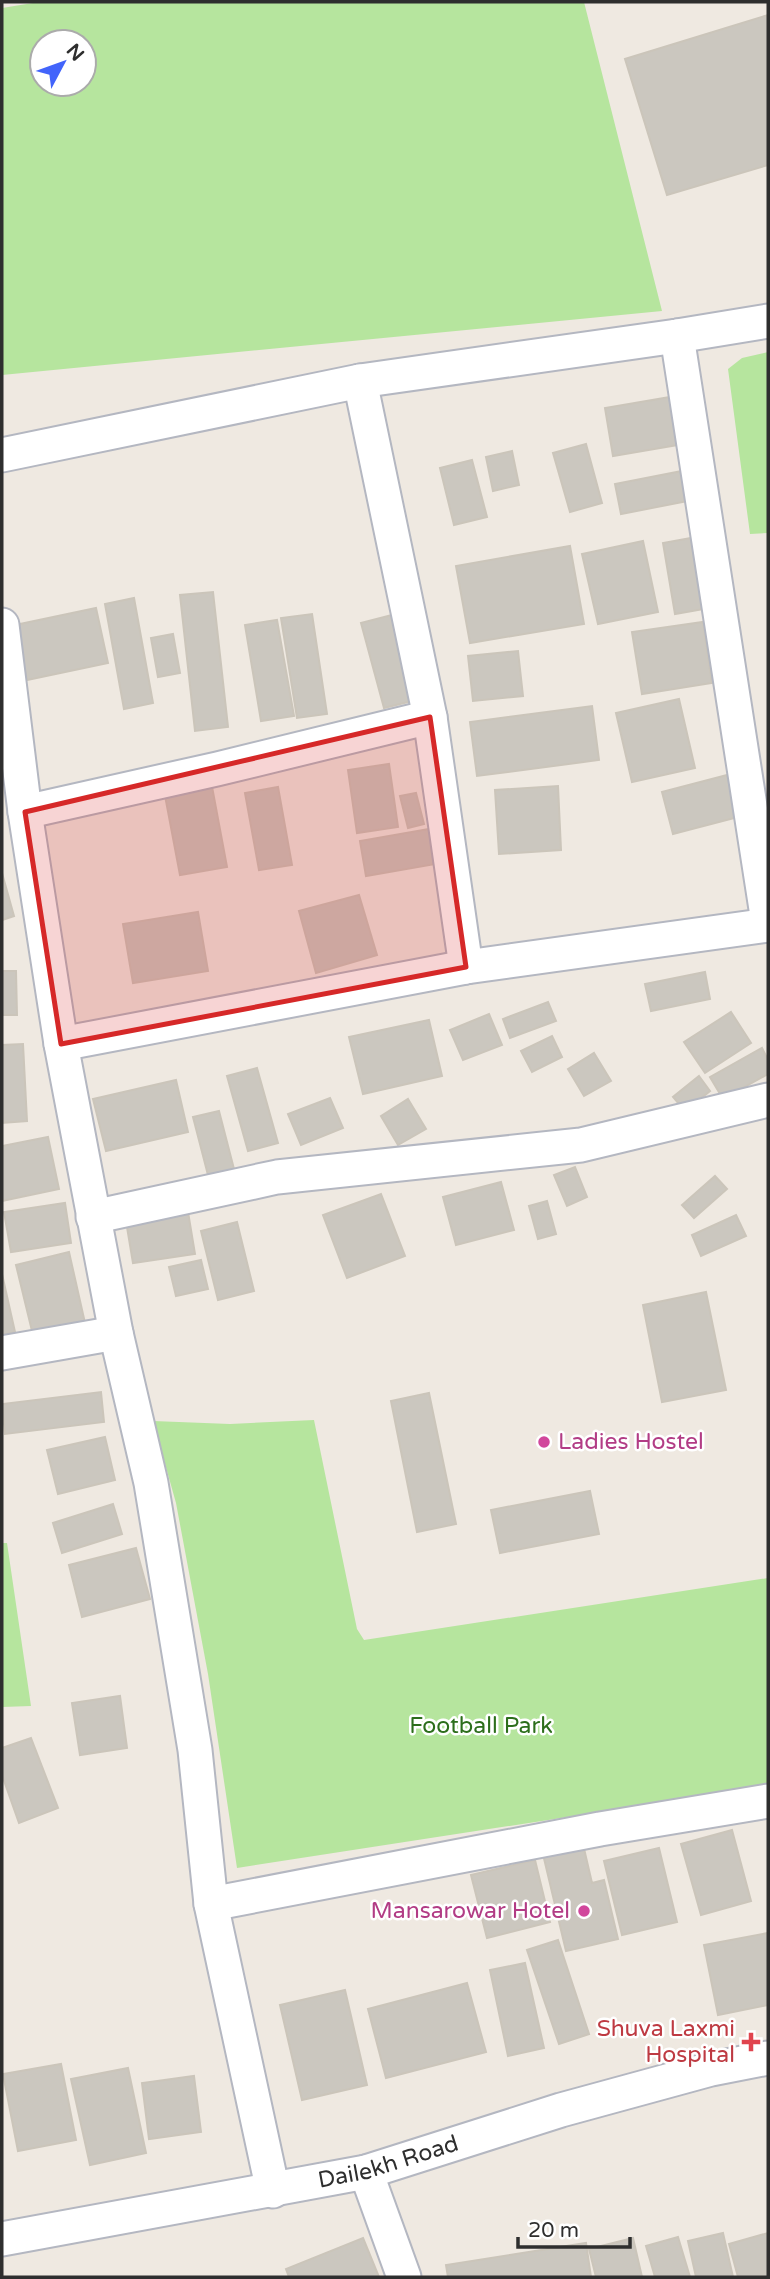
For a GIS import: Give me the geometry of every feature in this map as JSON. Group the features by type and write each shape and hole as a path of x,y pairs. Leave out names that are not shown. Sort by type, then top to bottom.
{"street":[{"path":"2,455 360,381 768,321"},
{"path":"61,1044 466,968 768,923 677,336"},
{"path":"360,381 430,717 466,968"},
{"path":"2,625 25,812 61,1044 116,1333 153,1497 195,1750 211,1904 273,2191"},
{"path":"25,812 430,717"},
{"path":"93,1217 277,1177 581,1145 768,1100"},
{"path":"2,1353 116,1333"},
{"path":"211,1904 600,1829 768,1801"},
{"name":"Dailekh Road","path":"2,2239 366,2172 561,2110 711,2069 768,2058"},
{"path":"366,2172 404,2277"}],"highlighted area":[{"path":"430,717 466,967 61,1044 25,812"}],"green space":[{"path":"39,2 584,2 662,311 2,375 2,8"},
{"path":"768,352 768,533 750,534 728,369 742,358"},
{"name":"Football Park","path":"314,1420 357,1629 364,1640 768,1578 768,1786 237,1868 208,1674 176,1503 153,1421 230,1424"},
{"path":"2,1543 7,1543 31,1706 2,1707"}],"building":[{"path":"768,15 768,165 667,195 625,59"},
{"path":"676,396 684,444 613,456 605,408"},
{"path":"586,444 602,503 570,512 553,453"},
{"path":"512,451 519,485 493,491 486,457"},
{"path":"472,460 487,517 454,525 440,468"},
{"path":"687,470 693,500 621,514 615,484"},
{"path":"702,536 715,607 675,614 663,543"},
{"path":"643,541 658,612 598,624 582,554"},
{"path":"570,546 584,624 470,643 456,566"},
{"path":"213,592 228,727 195,731 180,595"},
{"path":"134,598 153,703 124,709 105,604"},
{"path":"96,608 108,663 27,680 15,625"},
{"path":"312,614 327,714 297,718 281,618"},
{"path":"392,615 416,700 384,708 361,623"},
{"path":"277,620 294,716 261,721 245,625"},
{"path":"703,622 712,683 642,694 632,632"},
{"path":"173,634 180,673 158,677 151,638"},
{"path":"518,651 523,696 473,701 468,656"},
{"path":"679,699 695,768 632,782 616,713"},
{"path":"592,706 599,760 477,776 470,722"},
{"path":"389,764 398,827 357,833 348,770"},
{"path":"727,775 738,817 673,834 662,792"},
{"path":"210,776 227,867 180,875 163,785"},
{"path":"558,786 561,850 499,854 495,790"},
{"path":"278,787 292,865 259,870 245,793"},
{"path":"416,793 424,824 408,828 400,796"},
{"path":"435,828 441,863 366,876 360,841"},
{"path":"2,873 14,916 2,920"},
{"path":"359,895 377,955 316,973 299,911"},
{"path":"198,912 208,971 133,983 123,924"},
{"path":"2,971 16,971 17,1015 2,1015"},
{"path":"705,972 710,999 651,1011 645,984"},
{"path":"548,1002 556,1021 510,1038 503,1019"},
{"path":"731,1012 751,1043 705,1073 684,1042"},
{"path":"489,1014 502,1045 463,1060 450,1030"},
{"path":"429,1020 442,1076 363,1094 349,1037"},
{"path":"552,1036 562,1057 532,1072 521,1051"},
{"path":"23,1044 27,1121 2,1123 2,1045"},
{"path":"762,1048 768,1060 768,1074 723,1099 710,1077"},
{"path":"594,1053 611,1081 584,1096 568,1069"},
{"path":"257,1068 278,1143 248,1151 227,1076"},
{"path":"699,1076 710,1091 685,1111 673,1097"},
{"path":"176,1080 188,1132 106,1151 93,1099"},
{"path":"330,1098 343,1128 301,1145 288,1114"},
{"path":"408,1099 426,1129 398,1145 381,1116"},
{"path":"219,1111 234,1169 208,1175 193,1117"},
{"path":"48,1137 59,1189 2,1201 2,1146"},
{"path":"575,1167 587,1197 567,1206 554,1175"},
{"path":"715,1176 727,1189 694,1218 682,1205"},
{"path":"501,1182 514,1230 456,1245 443,1197"},
{"path":"381,1194 405,1256 347,1278 323,1215"},
{"path":"547,1201 556,1234 538,1239 529,1206"},
{"path":"65,1203 71,1243 11,1252 4,1212"},
{"path":"188,1212 195,1254 133,1263 126,1221"},
{"path":"736,1215 746,1236 701,1256 692,1235"},
{"path":"237,1222 254,1291 218,1300 201,1231"},
{"path":"69,1252 85,1323 33,1335 16,1265"},
{"path":"201,1260 208,1289 176,1296 169,1267"},
{"path":"2,1274 15,1332 2,1335"},
{"path":"706,1292 726,1390 662,1402 643,1305"},
{"path":"101,1392 104,1422 5,1434 2,1404"},
{"path":"429,1393 456,1524 417,1532 391,1401"},
{"path":"105,1437 115,1480 58,1494 47,1450"},
{"path":"590,1491 599,1534 500,1553 491,1510"},
{"path":"113,1504 122,1534 62,1553 53,1523"},
{"path":"136,1548 150,1599 82,1617 69,1565"},
{"path":"120,1696 127,1748 80,1755 72,1703"},
{"path":"31,1738 58,1808 19,1823 2,1775 2,1748"},
{"path":"732,1830 751,1901 701,1915 681,1844"},
{"name":"Mansarowar Hotel","path":"582,1840 592,1883 604,1880 618,1939 566,1951 542,1850"},
{"path":"659,1848 677,1922 622,1935 604,1861"},
{"path":"535,1860 550,1922 487,1938 471,1875"},
{"path":"768,1933 768,2005 718,2015 704,1945"},
{"path":"558,1940 589,2034 559,2044 527,1950"},
{"path":"525,1963 544,2048 508,2056 490,1970"},
{"path":"467,1983 486,2052 386,2078 368,2009"},
{"path":"345,1990 367,2085 302,2100 280,2005"},
{"path":"61,2064 76,2140 18,2151 3,2074"},
{"path":"128,2068 146,2153 90,2165 71,2079"},
{"path":"194,2076 201,2132 149,2139 142,2083"},
{"path":"723,2233 733,2277 696,2277 688,2241"},
{"path":"768,2233 768,2277 738,2277 729,2244"},
{"path":"678,2237 690,2277 655,2277 646,2246"},
{"path":"363,2238 379,2277 289,2277 286,2269"},
{"path":"633,2238 642,2277 596,2277 589,2249"},
{"path":"586,2243 591,2277 448,2277 446,2265"}],"place":[{"name":"Ladies Hostel","path":"544,1442"},
{"name":"Mansarowar Hotel","path":"584,1911"},
{"name":"Shuva Laxmi Hospital","path":"751,2042"}]}
